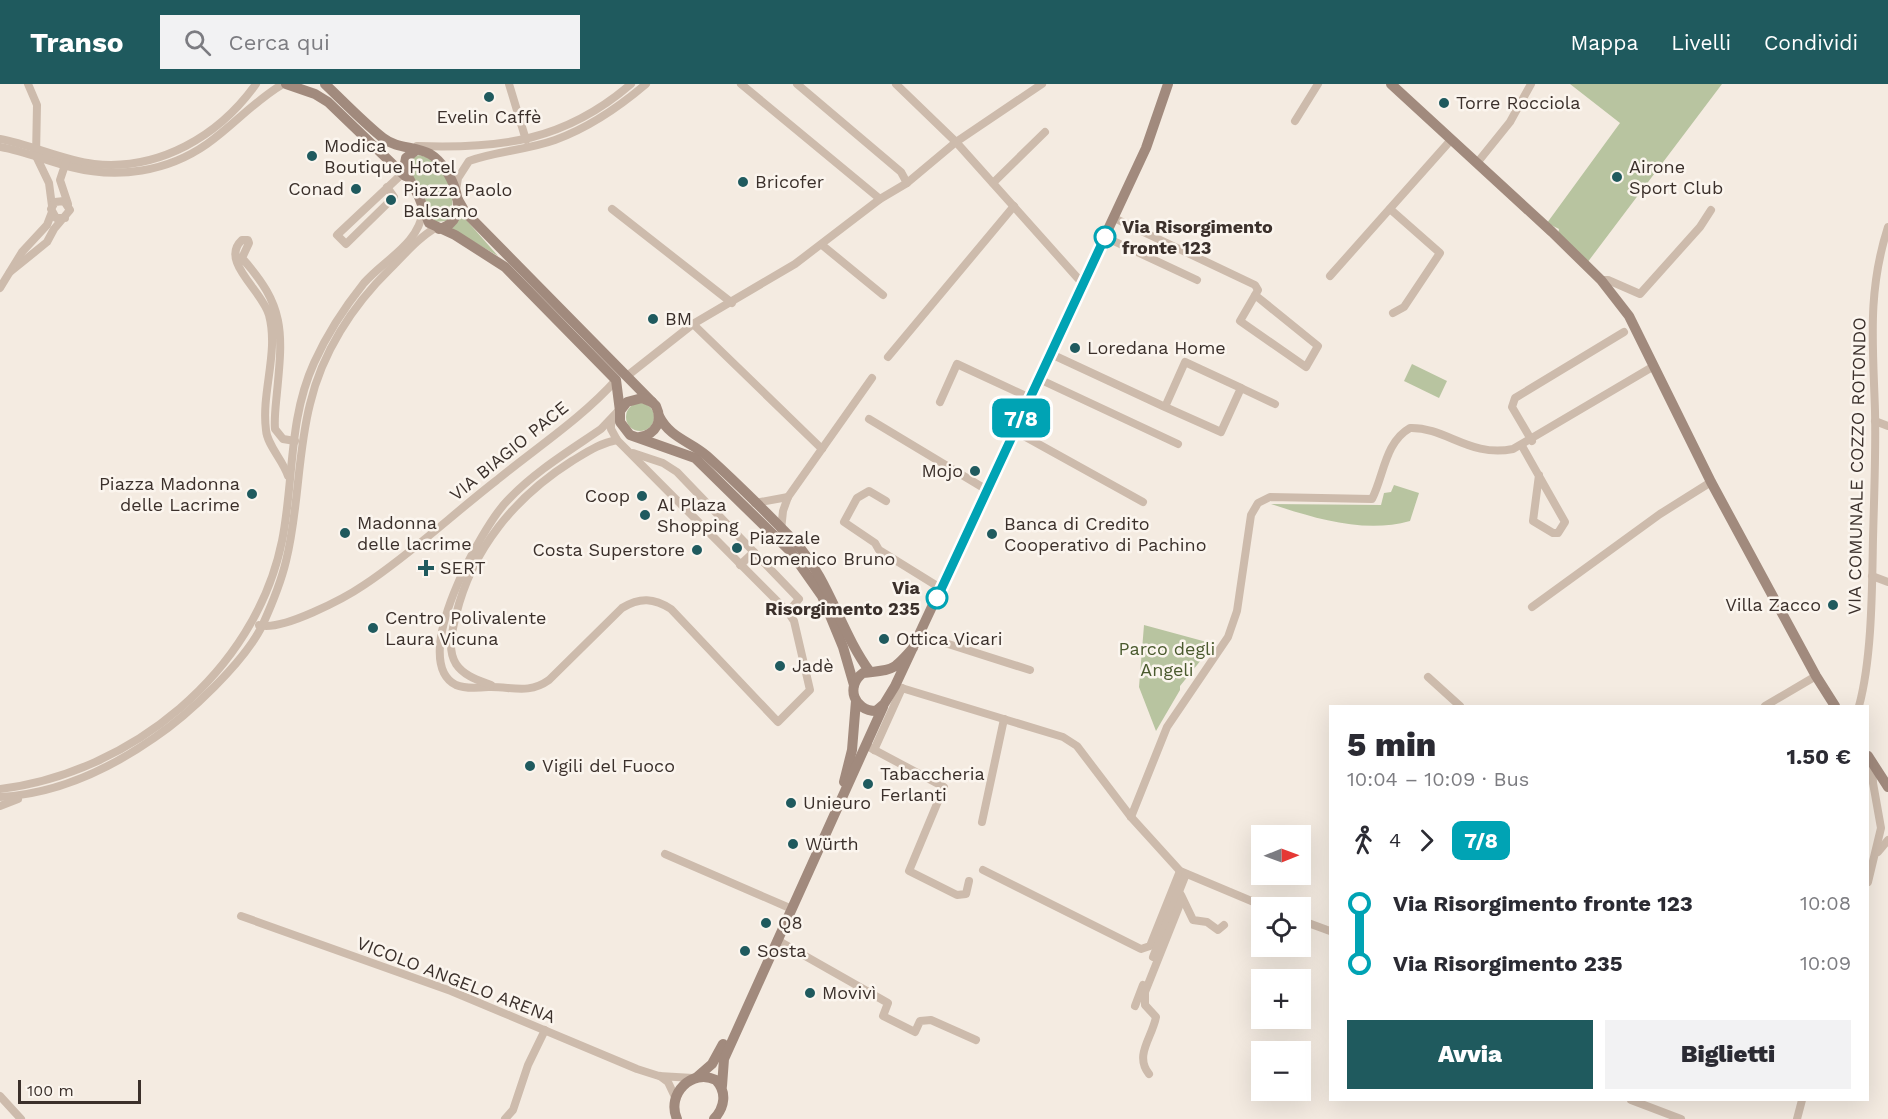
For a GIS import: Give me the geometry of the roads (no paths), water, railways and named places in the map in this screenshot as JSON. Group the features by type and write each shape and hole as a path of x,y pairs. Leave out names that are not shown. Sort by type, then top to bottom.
{"main road":[{"path":"284,84 315,94 328,102 405,175 419,197 429,223 505,267 622,378 652,402 666,429 706,455 755,503 795,543 830,592 852,645 873,673 883,681 886,701 871,748 832,819 724,1059 722,1086 724,1098 718,1116"},
{"path":"325,84 381,137 395,145 437,160 465,212 622,378 618,413 626,431 636,438 695,459 790,552 822,596 843,647 854,685 856,701 850,760 832,819"},
{"path":"856,701 867,711 876,711 898,687 913,648 1146,148 1167,84"},
{"path":"1391,84 1601,280 1629,316 1711,482 1816,676 1834,705"},
{"path":"405,175 406,158 417,151"},
{"path":"438,228 454,218 457,195"},
{"path":"618,413 637,398 652,402"},
{"path":"636,438 654,431 659,416"},
{"path":"854,685 859,676 894,668 913,648"},
{"path":"1870,760 1888,787"},
{"path":"677,1118 676,1099 684,1085 717,1057 736,1016 755,987"},
{"path":"695,1078 710,1077 722,1086"}],"street":[{"path":"28,84 37,105 36,152 49,183 52,209 56,218 65,218"},
{"path":"204,140 256,84"},
{"path":"0,139 90,171 169,164 263,96 284,84"},
{"path":"509,84 526,140"},
{"path":"395,145 471,146 526,140 552,132 588,115 631,84"},
{"path":"469,161 562,137 601,117 646,84"},
{"path":"741,84 880,200"},
{"path":"797,84 901,172 907,183"},
{"path":"896,84 956,142 1083,284"},
{"name":"VIA BIAGIO PACE","path":"261,627 283,623 329,605 363,585 693,324 769,281 822,245 880,200 907,183 956,142 1042,84"},
{"path":"1295,121 1318,84"},
{"path":"1477,163 1510,122 1531,84"},
{"path":"993,183 1045,132"},
{"path":"1330,276 1450,141"},
{"path":"417,151 432,146"},
{"path":"457,195 458,178 469,161 471,146"},
{"path":"0,147 36,152"},
{"path":"10,272 47,242 54,229 69,213 60,180 66,161"},
{"path":"387,187 394,197 346,244 337,235 387,187 405,175"},
{"path":"0,288 22,252 47,225 52,209 59,201 68,204"},
{"path":"888,357 1014,206"},
{"path":"612,209 732,303"},
{"path":"1390,209 1440,253 1404,307 1393,313"},
{"path":"1601,280 1608,280 1640,294 1700,227 1711,210"},
{"path":"0,789 69,773 131,749 189,700 234,650 253,621 269,587 278,560 290,483 293,437 306,382 339,316 366,281 415,235 423,211"},
{"path":"1114,218 1256,285 1258,290 1255,295 1240,321 1306,367 1318,346 1255,295"},
{"name":"VIA COMUNALE COZZO ROTONDO","path":"1859,705 1870,621 1872,576 1875,421 1873,288 1877,261 1888,227"},
{"path":"0,798 0,805 84,777 181,718 209,692 261,627 286,561 303,442 315,387 328,354 346,321 373,285 438,228"},
{"path":"1105,237 1197,280"},
{"path":"822,245 883,296"},
{"path":"290,483 265,429 273,346 269,317 253,284 235,263 238,256 271,297 278,315 281,346 274,426 277,434 283,438 293,437 303,442"},
{"path":"339,316 346,321"},
{"path":"693,324 822,449"},
{"path":"1532,441 1512,407 1515,398 1624,332"},
{"path":"1051,354 1221,432 1241,388"},
{"path":"1165,407 1185,362 1275,404"},
{"path":"940,402 957,364 1030,398"},
{"path":"1131,817 1167,727 1228,637 1237,611 1251,515 1258,503 1270,497 1372,499 1390,450 1396,439 1410,428 1422,429 1488,451 1504,451 1532,441 1654,366"},
{"path":"781,530 783,512 788,498 873,378"},
{"path":"1039,379 1178,444"},
{"path":"618,413 611,429 619,441 788,612 794,621 810,690 778,722 671,609 648,599 631,602 622,608 543,684 525,690 457,686 445,675 442,666 442,641 458,581 485,529 507,501 540,472 601,429 618,413"},
{"path":"869,419 987,490"},
{"path":"1875,421 1888,426"},
{"path":"1015,431 1143,502"},
{"path":"277,452 276,444 283,438"},
{"path":"495,687 463,673 451,651 451,636 458,606 480,556 505,517 535,487 598,445 636,438"},
{"path":"630,452 636,438"},
{"path":"1522,446 1539,475 1565,522 1558,532 1553,533 1533,521 1539,475"},
{"path":"277,452 301,458"},
{"path":"630,452 654,460 677,472 799,599 788,612"},
{"path":"1532,607 1660,514 1711,482"},
{"path":"886,501 869,491 857,498 844,522 875,543 879,550 942,589"},
{"path":"755,503 788,498"},
{"path":"740,565 754,552"},
{"path":"1872,576 1888,582"},
{"path":"253,621 261,627"},
{"path":"920,635 1030,670"},
{"path":"1767,705 1816,676"},
{"path":"1428,677 1459,705"},
{"path":"969,881 966,894 957,895 909,871 944,787 871,748 898,687 1062,737 1077,746 1131,817 1183,873 1251,901"},
{"path":"982,822 1004,719"},
{"path":"1869,879 1877,853 1881,828 1870,760"},
{"path":"0,798 16,787"},
{"path":"0,798 30,795"},
{"path":"1881,828 1888,817"},
{"path":"1877,853 1888,840"},
{"path":"665,854 792,909"},
{"path":"983,870 1141,950 1150,946 1183,873"},
{"path":"1149,1074 1143,1066 1142,1053 1156,1017 1145,1005 1145,992 1181,895 1183,873"},
{"path":"1181,895 1193,920 1207,922 1218,930 1224,924"},
{"path":"1134,1006 1181,895"},
{"name":"VICOLO ANGELO ARENA","path":"241,916 451,991 637,1069 659,1076 695,1078"},
{"path":"1311,924 1329,931"},
{"path":"777,940 888,1004 883,1016 915,1032 920,1021 931,1020 976,1040"},
{"path":"506,1119 513,1110 528,1065 545,1030"},
{"path":"659,1076 668,1082 676,1099"},
{"path":"0,1096 21,1119"},
{"path":"1634,1101 1681,1119"},
{"path":"1797,1119 1802,1101"}],"place":[{"name":"Evelin Caffè","path":"489,97"},
{"name":"Torre Rocciola","path":"1444,103"},
{"name":"Modica Boutique Hotel","path":"312,156"},
{"name":"Airone Sport Club","path":"1617,177"},
{"name":"Bricofer","path":"743,182"},
{"name":"Conad","path":"356,189"},
{"name":"Piazza Paolo Balsamo","path":"391,200"},
{"name":"Via Risorgimento fronte 123","path":"1105,237"},
{"name":"BM","path":"653,319"},
{"name":"Loredana Home","path":"1075,348"},
{"name":"Mojo","path":"975,471"},
{"name":"Piazza Madonna delle Lacrime","path":"252,494"},
{"name":"Coop","path":"642,496"},
{"name":"Al Plaza Shopping","path":"645,515"},
{"name":"Madonna delle lacrime","path":"345,533"},
{"name":"Banca di Credito Cooperativo di Pachino","path":"992,534"},
{"name":"Piazzale Domenico Bruno","path":"737,548"},
{"name":"Costa Superstore","path":"697,550"},
{"name":"SERT","path":"426,568"},
{"name":"Via Risorgimento 235","path":"937,598"},
{"name":"Villa Zacco","path":"1833,605"},
{"name":"Centro Polivalente Laura Vicuna","path":"373,628"},
{"name":"Ottica Vicari","path":"884,639"},
{"name":"Jadè","path":"780,666"},
{"name":"Vigili del Fuoco","path":"530,766"},
{"name":"Tabaccheria Ferlanti","path":"868,784"},
{"name":"Unieuro","path":"791,803"},
{"name":"Würth","path":"793,844"},
{"name":"Q8","path":"766,923"},
{"name":"Sosta","path":"745,951"},
{"name":"Movivì","path":"810,993"}],"park label":[{"name":"Parco degli Angeli","path":"1167,659"}]}
